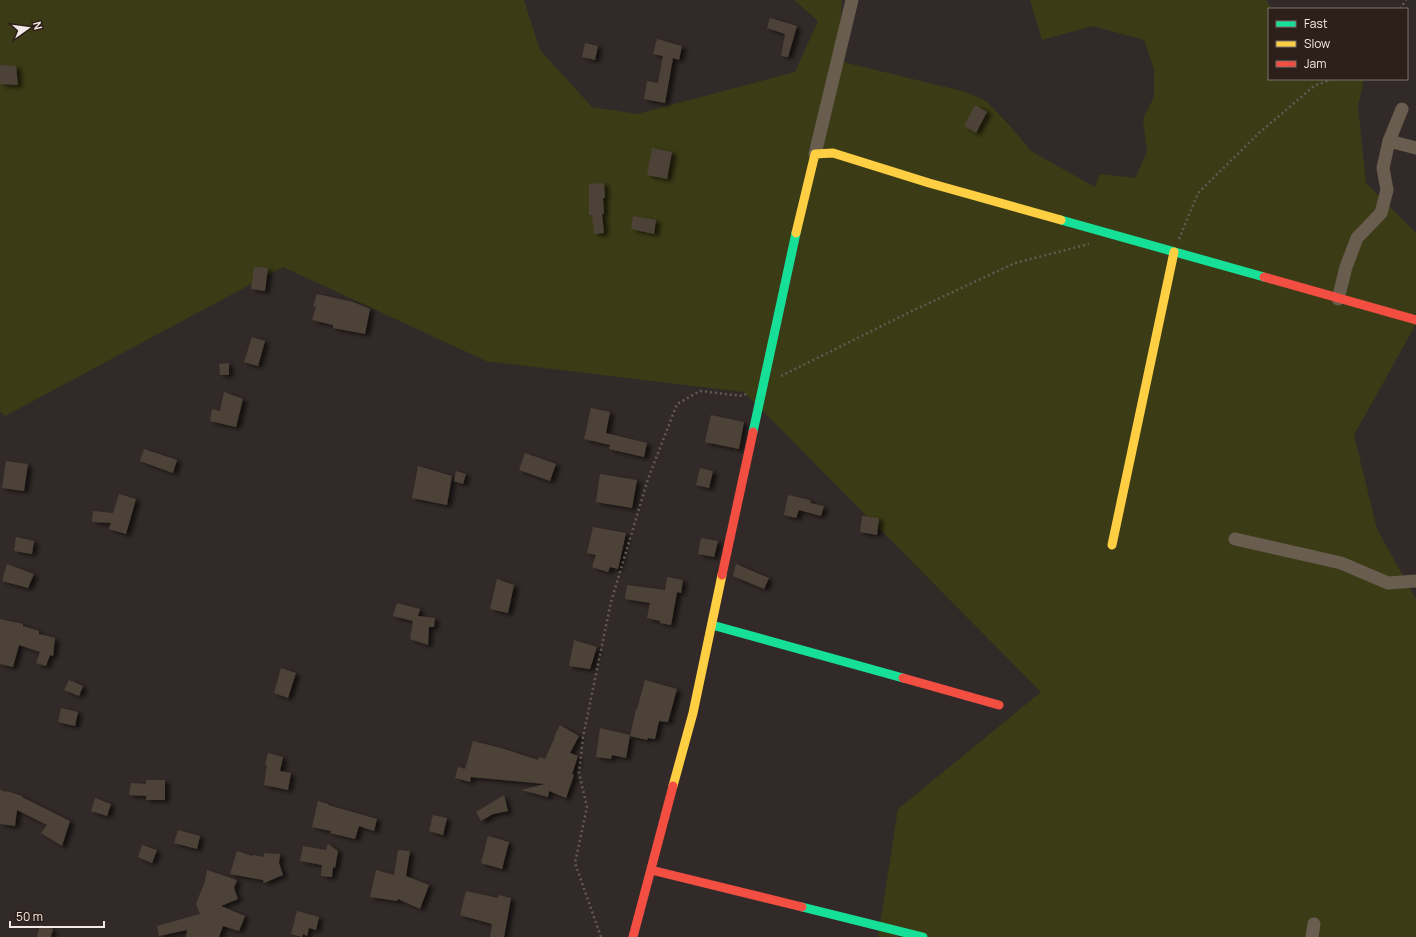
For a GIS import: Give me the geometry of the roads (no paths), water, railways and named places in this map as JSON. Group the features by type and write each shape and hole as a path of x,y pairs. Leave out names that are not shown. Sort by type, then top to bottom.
{"street":[{"path":"633,937 693,713 806,189 852,0"},
{"path":"1338,299 1346,267 1357,238 1381,213 1388,190 1383,168 1389,141 1402,109"},
{"path":"1389,141 1416,148"},
{"path":"814,154 832,153 929,183 1416,320"},
{"path":"1112,545 1174,252"},
{"path":"1235,539 1341,563 1388,583 1416,581"},
{"path":"712,625 999,705"},
{"path":"651,870 922,937"},
{"path":"1312,937 1314,924"}]}
